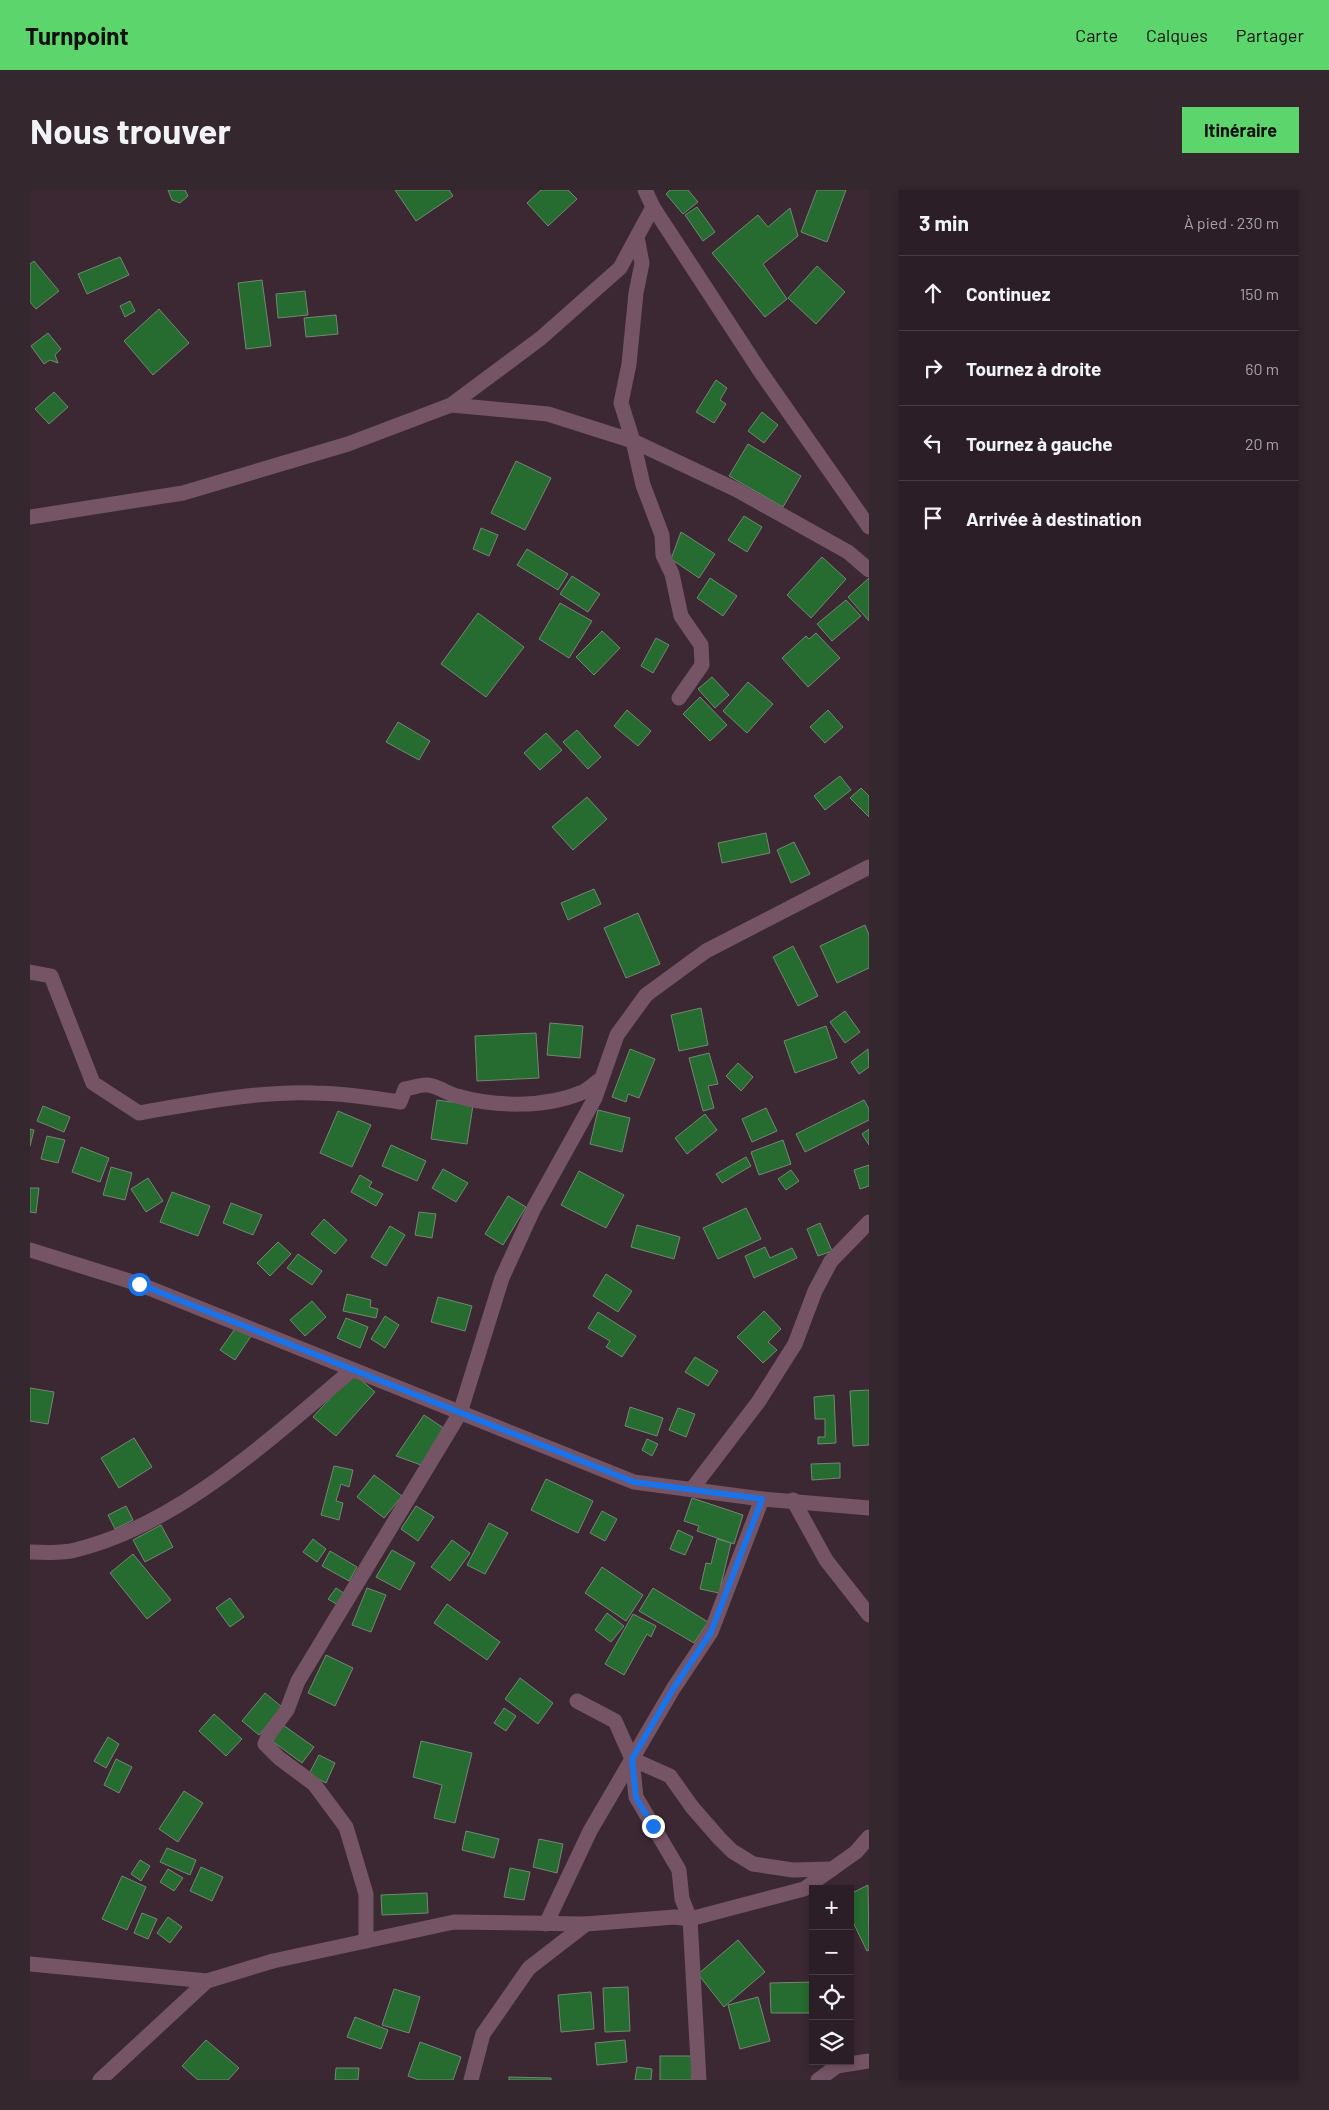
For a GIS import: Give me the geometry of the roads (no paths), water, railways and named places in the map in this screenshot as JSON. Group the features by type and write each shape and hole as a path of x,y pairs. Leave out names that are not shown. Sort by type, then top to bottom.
{"street":[{"path":"645,190 653,207 760,371 869,527"},
{"path":"30,517 183,493 348,444 451,406 541,338 620,268 653,207"},
{"path":"637,237 642,263 636,294 629,364 621,403 633,441 643,485 662,535 663,555 672,574 681,616 701,645 702,665 679,698"},
{"path":"451,406 548,414 633,441 737,490 848,552 869,570"},
{"path":"366,1941 366,1894 346,1827 314,1784 279,1758 265,1744 269,1734 287,1710 298,1681 460,1413 502,1278 534,1208 595,1098 617,1035 646,995 706,951 869,866"},
{"path":"30,972 51,976 93,1083 140,1113 254,1095 289,1093 317,1093 400,1102 405,1090 428,1085 456,1096 512,1104 559,1100 584,1092 602,1078"},
{"path":"692,1489 758,1401 795,1344 815,1291 831,1261 869,1222"},
{"path":"30,1250 139,1284 634,1482 762,1499 793,1500 869,1508"},
{"path":"30,1552 74,1551 120,1536 186,1501 244,1460 352,1370"},
{"path":"546,1924 590,1831 673,1689 711,1632 762,1499"},
{"path":"793,1500 826,1560 869,1615"},
{"path":"577,1701 614,1720 632,1759 636,1798 679,1870 682,1899 690,1918 699,2080"},
{"path":"632,1759 670,1776 692,1807 719,1838 732,1851 753,1864 793,1870 832,1868"},
{"path":"30,1964 207,1981 273,1961 454,1922 586,1924 675,1916 690,1918 804,1889 856,1852 869,1837"},
{"path":"471,2080 483,2034 530,1968 586,1924"},
{"path":"100,2080 207,1981"},
{"path":"818,2080 837,2066 869,2061"}]}
